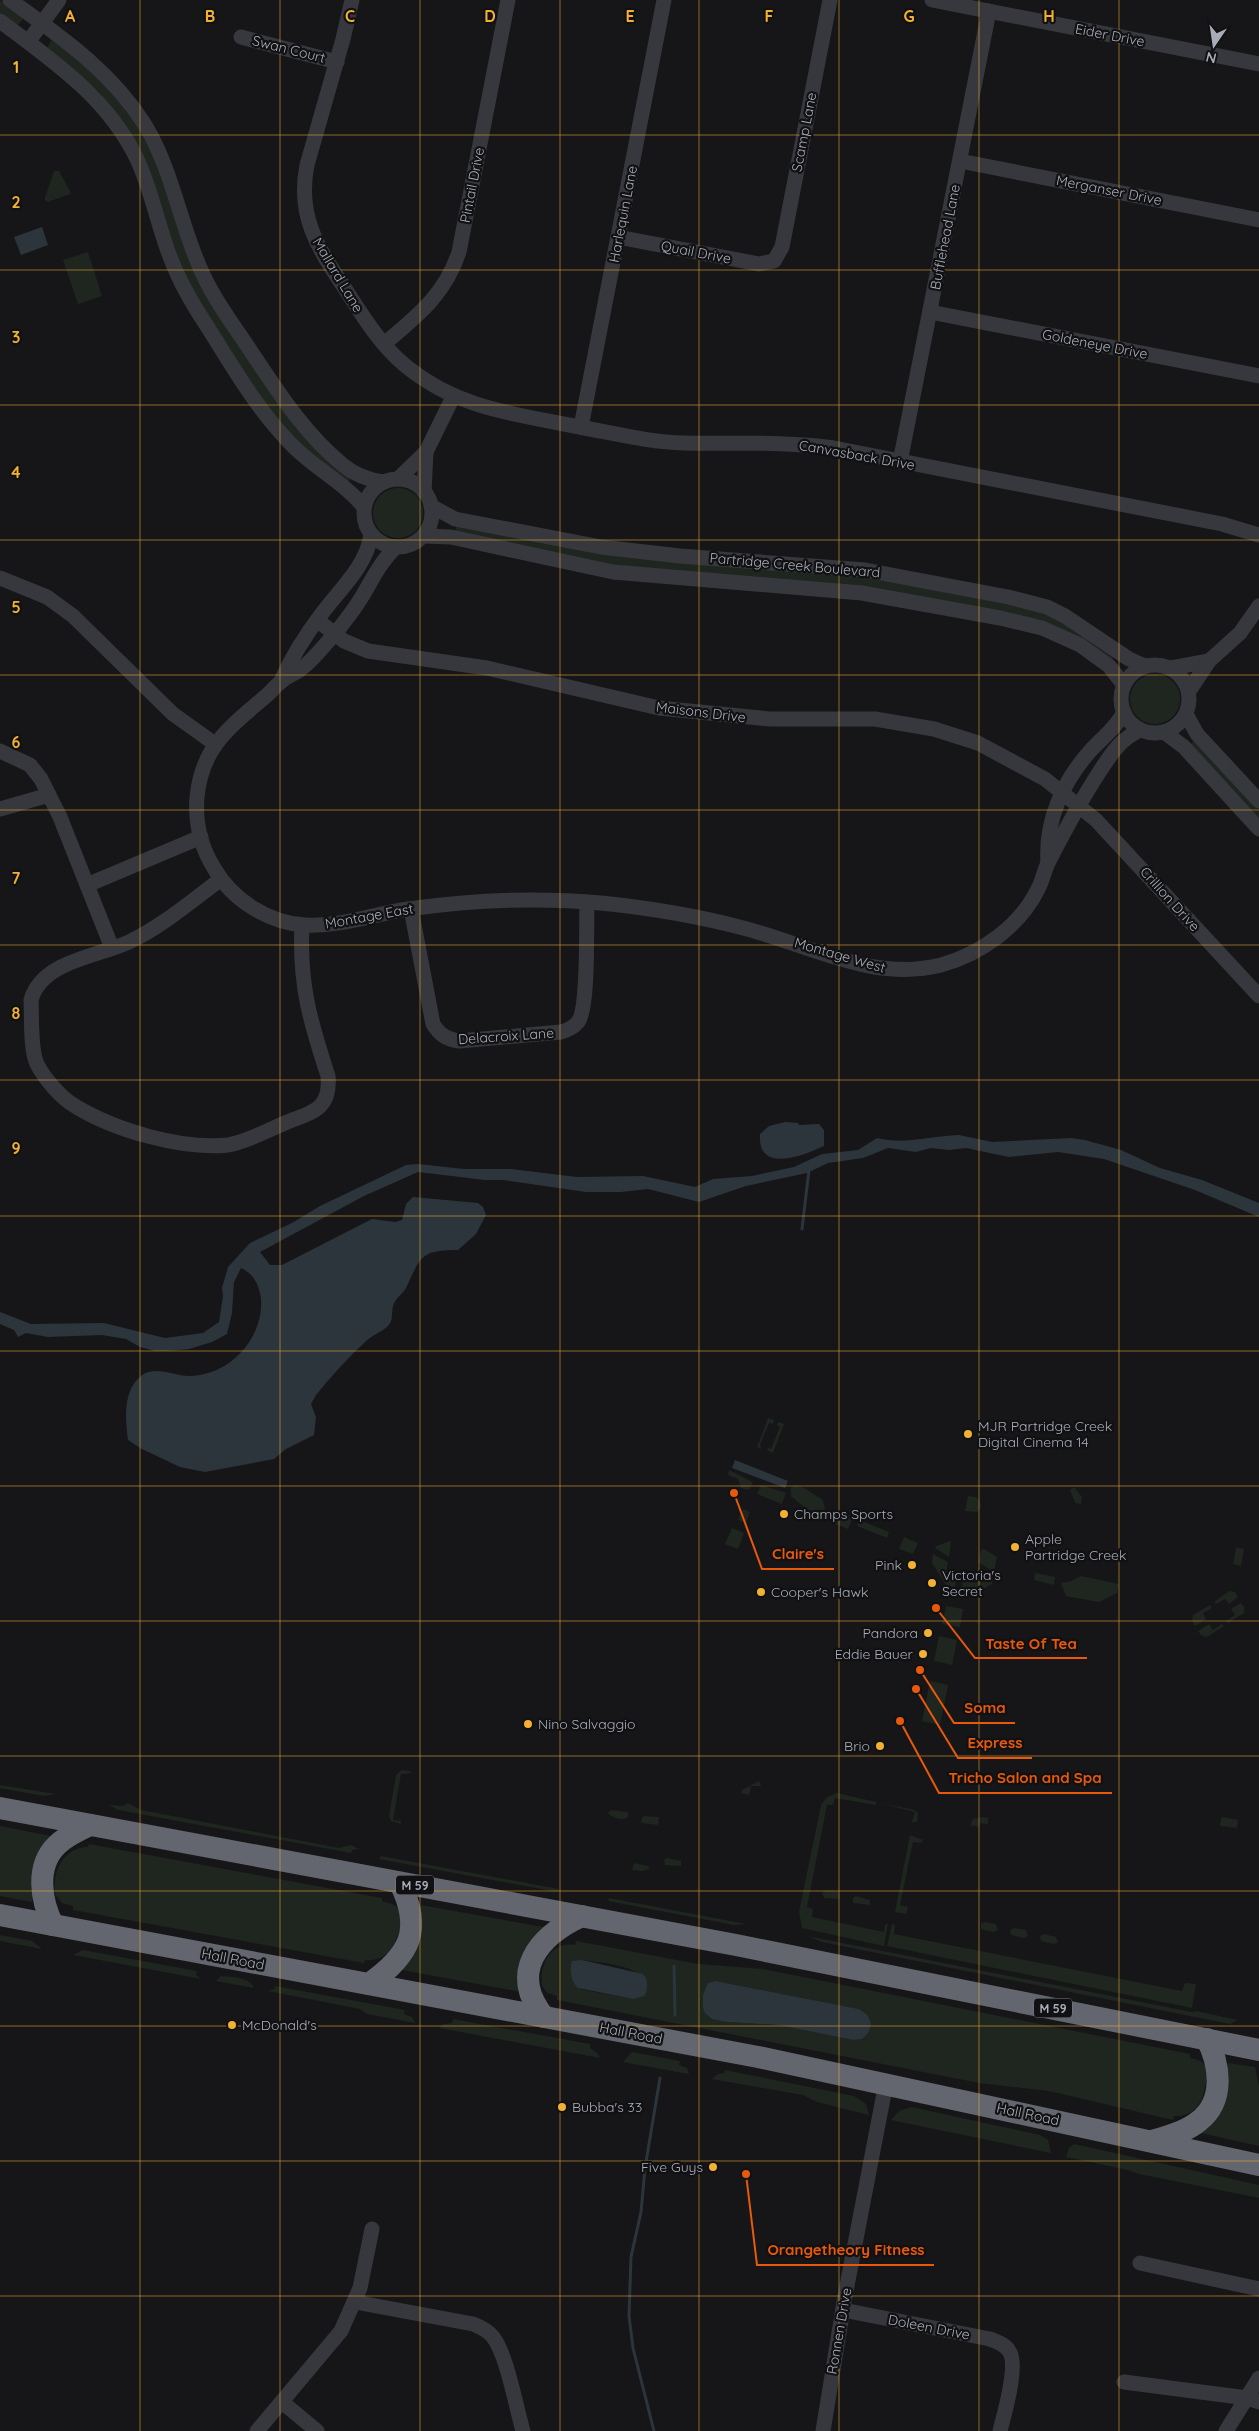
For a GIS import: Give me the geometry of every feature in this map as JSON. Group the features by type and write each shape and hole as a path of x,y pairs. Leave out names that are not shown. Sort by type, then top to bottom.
{"highway":[{"name":"M 59","path":"0,1808 582,1916 1259,2050"},
{"path":"53,1925 46,1912 42,1892 47,1860 59,1843 90,1825"},
{"path":"369,1984 394,1965 407,1946 412,1917 400,1883"},
{"name":"Hall Road","path":"0,1915 886,2083 1259,2165"},
{"path":"544,2017 536,2006 528,1988 530,1968 534,1955 545,1939 556,1929 582,1916"},
{"path":"1152,2141 1193,2125 1206,2114 1213,2103 1219,2077 1214,2052 1207,2039"}],"street":[{"path":"10,0 101,70 131,105 145,126 162,160 195,256 208,284 283,399 343,465 366,478 391,481 412,482 424,492 431,506 431,522 422,536 411,544 396,547 383,544 371,535 365,522 364,507 369,495 391,481 426,452"},
{"path":"28,42 59,0"},
{"name":"Mallard Lane","path":"352,0 337,62 307,165 304,179 306,210 315,242 324,259 365,320 384,344 420,377 453,396"},
{"name":"Pintail Drive","path":"384,344 431,303 441,291 454,266 459,252 508,0"},
{"name":"Harlequin Lane","path":"581,427 664,0"},
{"name":"Scamp Lane","path":"774,262 782,247 830,0"},
{"name":"Eider Drive","path":"932,0 1259,64"},
{"name":"Bufflehead Lane","path":"900,462 989,12"},
{"path":"0,21 65,70 92,95 124,136 145,179 171,259 181,283 206,326 260,405 296,449 353,495 364,507"},
{"name":"Swan Court","path":"242,37 337,62"},
{"name":"Merganser Drive","path":"960,161 1259,220"},
{"name":"Quail Drive","path":"618,237 758,264 774,262"},
{"name":"Goldeneye Drive","path":"930,312 1259,376"},
{"path":"424,492 426,452 453,396"},
{"name":"Canvasback Drive","path":"453,396 485,408 666,442 815,446 1222,524 1259,535"},
{"name":"Partridge Creek Boulevard","path":"431,506 455,519 601,547 680,556 865,570 1015,598 1065,616 1129,658 1145,666"},
{"name":"Montage East","path":"281,681 290,661 317,620 366,557 371,535"},
{"name":"Partridge Creek Boulevard","path":"422,536 451,537 613,572 862,593 1008,620 1042,628 1080,645 1109,666 1124,685"},
{"name":"Montage East","path":"396,547 384,560 360,600 334,634 301,669 281,681 230,726 215,744 202,770 196,807 201,837 210,861 221,879 241,899 269,916 302,925 337,924 411,909 490,901 587,902"},
{"path":"0,578 47,597 73,616 173,714 215,744"},
{"path":"1189,690 1209,661 1240,633 1259,606"},
{"name":"Maisons Drive","path":"317,620 334,634 355,647 382,655 487,668 659,708 732,717 770,719 861,718 916,724 951,733 986,747 1030,769 1063,791 1078,804"},
{"path":"1171,668 1209,661"},
{"path":"1163,665 1171,668 1182,678 1189,690 1190,703 1186,714 1177,726 1164,732 1152,733 1141,730 1134,726 1124,712 1121,698 1124,685 1136,670 1145,666 1163,665"},
{"name":"Montage West","path":"1048,862 1046,842 1050,823 1063,791 1080,765 1115,726 1124,712"},
{"path":"1186,714 1197,734 1259,801"},
{"name":"Montage West","path":"587,902 683,914 770,935 871,967 892,970 915,970 945,964 965,956 1003,933 1030,904 1048,862 1060,845 1078,804 1116,748 1126,738 1141,730"},
{"path":"1164,732 1184,747 1259,829"},
{"path":"0,751 15,756 30,765 49,795 112,948"},
{"path":"0,809 49,795"},
{"name":"Crillion Drive","path":"1078,804 1115,840 1259,996"},
{"path":"87,885 201,837"},
{"path":"221,879 183,908 138,937 57,970 40,981 34,990 31,1000 36,1063 45,1076 74,1106 130,1132 203,1145 230,1144 317,1110 327,1098 329,1090 328,1076 304,997 301,951 302,925"},
{"name":"Delacroix Lane","path":"411,909 433,1024 439,1034 448,1039 459,1041 561,1032 571,1029 578,1022 584,1004 587,902"},
{"name":"Ronnen Drive","path":"822,2431 886,2083"},
{"path":"258,2431 333,2342 356,2302 372,2229"},
{"path":"1140,2263 1259,2289"},
{"path":"356,2302 473,2324 483,2328 492,2336 499,2348 523,2431"},
{"name":"Doleen Drive","path":"844,2310 990,2339 1002,2344 1011,2352 1013,2363 1000,2431"},
{"path":"1229,2430 1253,2400 1259,2378"},
{"path":"1124,2382 1253,2400"},
{"path":"282,2402 317,2431"}],"shaded area":[{"path":"0,0 24,18 17,26 0,13"},
{"path":"52,39 86,66 116,96 138,127 155,161 197,279 351,478 348,482 303,447 256,391 214,328 190,287 129,132 100,93 73,68 47,48"},
{"path":"54,171 59,171 70,194 48,202 45,200 45,197"},
{"path":"42,227 48,245 21,255 14,237"},
{"path":"88,252 102,296 78,304 63,260"},
{"path":"393,488 403,488 416,495 423,508 423,518 416,531 403,538 393,538 384,534 377,527 373,518 373,508 377,499 384,492"},
{"path":"456,526 890,580 1038,611 1060,621 1114,657 1111,660 1051,625 617,567 455,531"},
{"path":"1155,674 1165,676 1173,681 1178,689 1180,699 1178,709 1173,717 1165,722 1155,724 1145,722 1137,717 1132,709 1130,699 1132,689 1137,681 1145,676"},
{"path":"1194,741 1259,809 1259,820 1190,744"},
{"path":"785,1122 798,1123 799,1125 819,1124 824,1130 824,1146 804,1154 783,1159 773,1158 766,1154 761,1146 760,1134 769,1126"},
{"path":"959,1135 992,1142 1071,1138 1085,1140 1121,1150 1160,1168 1202,1180 1259,1203 1259,1217 1195,1190 1104,1159 1058,1152 1009,1157 966,1148 949,1150 931,1148 916,1152 888,1148 863,1158 828,1163 807,1173 746,1186 699,1202 648,1189 621,1192 586,1192 503,1180 485,1180 418,1172 364,1196 260,1252 270,1265 282,1265 372,1219 395,1222 402,1220 406,1204 413,1197 478,1203 483,1207 486,1215 476,1234 458,1250 436,1251 419,1262 406,1288 394,1303 389,1325 359,1348 316,1395 311,1404 316,1417 314,1435 286,1449 274,1459 205,1472 180,1467 142,1449 128,1440 126,1414 128,1397 135,1382 146,1373 158,1371 183,1376 204,1374 231,1362 242,1352 257,1327 261,1298 255,1280 246,1270 241,1268 234,1282 232,1313 227,1334 212,1342 189,1349 155,1351 140,1347 126,1339 102,1335 48,1337 26,1333 18,1337 14,1330 0,1324 0,1312 31,1324 104,1323 165,1338 203,1333 219,1322 223,1296 222,1288 228,1267 250,1243 292,1223 320,1206 406,1165 418,1164 464,1169 511,1169 577,1177 643,1176 695,1187 713,1179 752,1176 794,1167 822,1154 858,1150 877,1138 898,1141"},
{"path":"768,1418 774,1420 773,1424 769,1423 760,1445 762,1449 757,1447"},
{"path":"778,1422 784,1424 773,1453 767,1450 768,1448 771,1449 780,1427 777,1425"},
{"path":"735,1460 788,1481 785,1488 732,1468"},
{"path":"729,1470 753,1482 749,1490 741,1488 738,1479 728,1475"},
{"path":"761,1485 786,1493 782,1504 757,1494"},
{"path":"795,1485 806,1489 823,1500 825,1510 820,1514 816,1513 798,1502 791,1496 791,1488"},
{"path":"1074,1487 1082,1497 1081,1504 1075,1503 1070,1490"},
{"path":"968,1496 976,1497 980,1501 981,1507 977,1512 965,1511"},
{"path":"743,1509 750,1512 746,1523 738,1520"},
{"path":"837,1511 853,1517 848,1529 832,1523"},
{"path":"859,1520 889,1532 887,1538 857,1526"},
{"path":"732,1528 744,1533 738,1549 725,1544"},
{"path":"904,1537 918,1543 913,1554 899,1549"},
{"path":"951,1541 949,1557 935,1548 936,1546"},
{"path":"1236,1547 1244,1549 1241,1566 1233,1564"},
{"path":"984,1549 997,1557 994,1572 978,1562 981,1550"},
{"path":"933,1554 948,1562 945,1577 956,1579 955,1587 946,1585 932,1563"},
{"path":"978,1568 993,1578 992,1584 980,1591 962,1588 963,1581 976,1583"},
{"path":"1035,1573 1055,1577 1054,1585 1034,1580"},
{"path":"1081,1576 1119,1584 1117,1593 1099,1602 1066,1596 1061,1583"},
{"path":"1229,1591 1235,1592 1238,1597 1229,1604 1225,1599 1216,1604 1214,1602"},
{"path":"1241,1603 1244,1607 1244,1613 1228,1623 1226,1621 1235,1615 1231,1609"},
{"path":"1210,1605 1212,1608 1203,1613 1206,1619 1195,1626 1192,1620 1193,1615"},
{"path":"946,1606 963,1609 960,1627 942,1624"},
{"path":"1209,1624 1213,1630 1222,1624 1224,1626 1207,1637 1202,1636 1198,1631"},
{"path":"939,1636 957,1640 952,1665 934,1661"},
{"path":"930,1681 948,1685 940,1725 922,1721"},
{"path":"402,1770 412,1773 401,1774 393,1820 401,1821 401,1824 391,1821 389,1816 396,1775"},
{"path":"759,1781 761,1786 751,1786 749,1795 741,1793 742,1790"},
{"path":"0,1785 56,1794 44,1796 0,1788"},
{"path":"837,1793 876,1802 876,1805 835,1798 833,1805 827,1805 807,1907 813,1909 812,1917 884,1932 885,1925 888,1923 884,1946 802,1928 799,1912 821,1805 827,1797"},
{"path":"128,1803 141,1810 339,1848 351,1845 359,1849 352,1850 351,1853 118,1810 109,1805 123,1806"},
{"path":"880,1803 915,1810 918,1814 917,1822 912,1822 915,1812"},
{"path":"611,1810 628,1812 628,1817 624,1819 615,1818 608,1813"},
{"path":"643,1816 659,1817 658,1825 642,1823"},
{"path":"1223,1817 1238,1820 1237,1828 1220,1826"},
{"path":"988,1818 988,1824 980,1823 979,1827 970,1825 973,1819"},
{"path":"0,1826 51,1836 32,1902 0,1896"},
{"path":"910,1835 923,1840 921,1843 913,1842 900,1905 908,1907 906,1914 895,1912"},
{"path":"89,1844 382,1898 382,1901 394,1905 399,1910 400,1926 396,1940 385,1955 373,1960 365,1960 364,1963 73,1910 73,1906 62,1903 55,1894 56,1877 61,1862 66,1856 72,1851 88,1847"},
{"path":"381,1856 559,1889 558,1892 379,1859"},
{"path":"667,1858 681,1861 681,1866 665,1865 664,1860"},
{"path":"634,1863 648,1866 650,1869 642,1871 632,1870"},
{"path":"826,1890 839,1892 840,1899 824,1898 822,1893"},
{"path":"856,1896 870,1900 870,1905 853,1903 853,1898"},
{"path":"609,1898 746,1924 734,1925 608,1901"},
{"path":"421,1905 543,1927 521,1992 402,1970"},
{"path":"984,1922 996,1924 998,1930 994,1932 981,1929 981,1924"},
{"path":"892,1924 895,1925 894,1934 1182,1991 1185,1983 1196,1984 1192,2008 887,1946"},
{"path":"1014,1928 1026,1930 1028,1936 1024,1938 1011,1935 1010,1930"},
{"path":"1044,1934 1056,1937 1058,1942 1054,1944 1041,1941 1040,1936"},
{"path":"0,1935 32,1941 42,1949 0,1941"},
{"path":"807,1936 1237,2020 1230,2024 822,1942"},
{"path":"576,1941 698,1964 763,1969 1190,2054 1190,2058 1204,2064 1207,2080 1202,2099 1196,2109 1181,2116 1174,2116 1173,2120 1049,2091 979,2083 557,2000 557,1996 547,1993 542,1986 545,1962 553,1950 567,1945 575,1945","holes":["583,1960 629,1969 644,1978 647,1985 633,1999 578,1988","716,1981 817,2001 870,2018 868,2031 862,2039 853,2040 778,2025 727,2022 703,2008 704,1998"]},
{"path":"83,1950 197,1971 196,1975 201,1979 73,1955"},
{"path":"582,1960 643,1974 647,1982 644,1996 633,1999 578,1988 572,1979 571,1964 572,1961"},
{"path":"221,1976 245,1980 252,1984 254,1988 216,1981"},
{"path":"716,1981 858,2009 867,2015 871,2022 869,2031 862,2039 853,2040 778,2025 727,2022 712,2019 705,2013 703,2008 703,1995 708,1983"},
{"path":"275,1986 405,2010 404,2014 412,2017 415,2023 367,2014 360,2009 268,1991 274,1989"},
{"path":"453,2019 590,2044 590,2048 600,2058 439,2028 444,2024 452,2023"},
{"path":"632,2052 680,2061 679,2065 687,2068 689,2074 623,2062"},
{"path":"1228,2063 1255,2067 1259,2087 1259,2146 1201,2133"},
{"path":"725,2070 854,2096 866,2104 869,2115 817,2102 803,2095 712,2079 718,2074 724,2073"},
{"path":"912,2107 1040,2135 1048,2140 1051,2153 891,2120 899,2111"},
{"path":"1074,2144 1259,2185 1259,2198 1066,2157 1069,2148"}],"waterway":[{"path":"802,1229 809,1170"},
{"path":"674,1966 675,2015"},
{"path":"654,2431 633,2348 629,2316 631,2257 641,2212 645,2168 660,2078"}],"place":[{"name":"MJR Partridge Creek Digital Cinema 14","path":"968,1434"},
{"name":"Claire's","path":"734,1493"},
{"name":"Champs Sports","path":"784,1514"},
{"name":"Apple Partridge Creek","path":"1015,1547"},
{"name":"Pink","path":"912,1565"},
{"name":"Victoria's Secret","path":"932,1583"},
{"name":"Cooper's Hawk","path":"761,1592"},
{"name":"Taste Of Tea","path":"936,1608"},
{"name":"Pandora","path":"928,1633"},
{"name":"Eddie Bauer","path":"923,1654"},
{"name":"Soma","path":"920,1670"},
{"name":"Express","path":"916,1689"},
{"name":"Tricho Salon and Spa","path":"900,1721"},
{"name":"Nino Salvaggio","path":"528,1724"},
{"name":"Brio","path":"880,1746"},
{"name":"McDonald's","path":"232,2025"},
{"name":"Bubba's 33","path":"562,2107"},
{"name":"Five Guys","path":"713,2167"},
{"name":"Orangetheory Fitness","path":"746,2174"}]}
